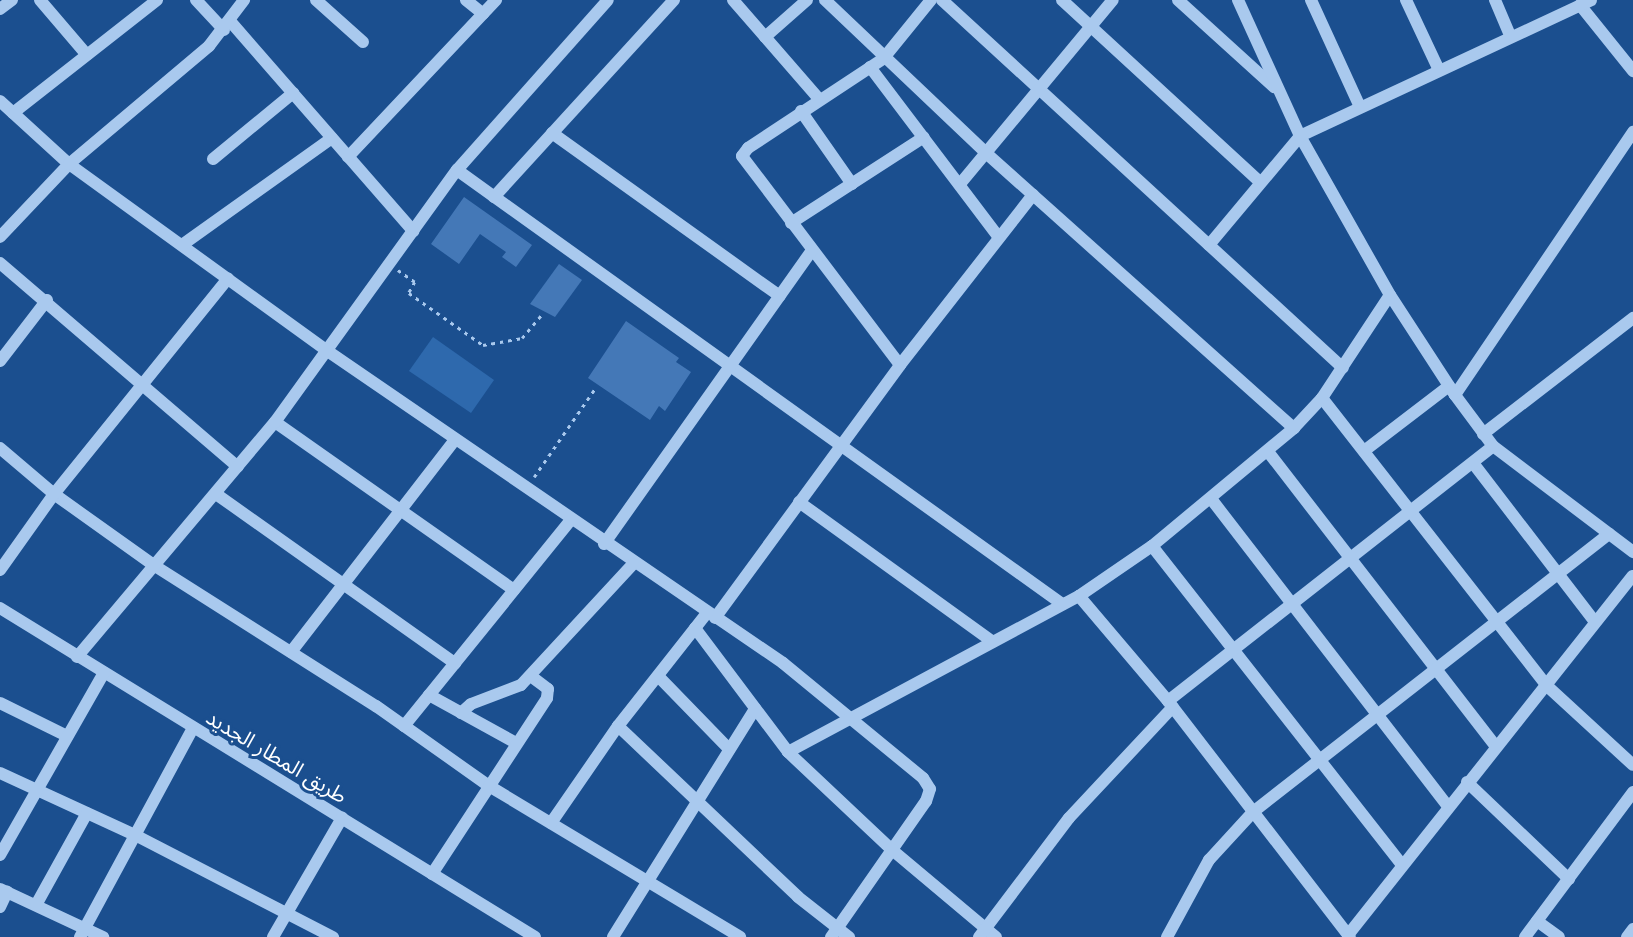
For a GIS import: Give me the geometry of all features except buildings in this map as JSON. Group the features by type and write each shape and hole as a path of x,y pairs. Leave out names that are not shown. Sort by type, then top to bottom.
{"street":[{"path":"0,9 12,0"},
{"path":"40,0 87,55"},
{"path":"13,113 157,0"},
{"path":"196,0 227,26 293,93 413,231"},
{"path":"0,237 69,164 227,26 244,0"},
{"path":"316,0 363,41"},
{"path":"466,0 483,14"},
{"path":"348,157 496,0"},
{"path":"77,657 275,422 457,170 608,0"},
{"path":"494,197 674,0"},
{"path":"733,0 819,99"},
{"path":"765,37 807,0"},
{"path":"824,0 883,59 986,153 1294,428"},
{"path":"900,365 742,156 800,111 883,59 930,0"},
{"path":"942,0 1343,368"},
{"path":"1062,0 1259,181"},
{"path":"960,184 1114,0"},
{"path":"1178,0 1280,92"},
{"path":"1238,0 1300,136 1390,295 1452,390 1493,446 1633,552"},
{"path":"1311,0 1359,104"},
{"path":"1406,0 1437,68"},
{"path":"1495,0 1510,36"},
{"path":"1209,245 1259,181 1300,136 1359,104 1585,2 1633,71"},
{"path":"870,67 998,236"},
{"path":"213,159 293,93"},
{"path":"0,101 69,164 328,352 570,521 783,663 853,718 930,789 834,933"},
{"path":"800,111 852,184"},
{"path":"1364,451 1452,390 1633,132"},
{"path":"552,133 780,296"},
{"path":"791,223 923,137"},
{"path":"182,245 332,138"},
{"path":"457,170 1062,604"},
{"path":"551,823 618,726 695,628 711,616 998,236 1033,195"},
{"path":"604,544 812,250"},
{"path":"0,263 143,382 238,467"},
{"path":"0,570 54,494 229,278"},
{"path":"788,752 1079,596 1152,547 1269,453 1294,428 1322,398 1390,295"},
{"path":"0,361 47,300"},
{"path":"1483,433 1633,318"},
{"path":"1322,398 1545,685 1633,765"},
{"path":"275,422 514,590"},
{"path":"290,652 455,440"},
{"path":"981,932 1069,818 1170,704 1234,650 1493,446"},
{"path":"0,448 54,494 155,566 404,726 489,786 740,937"},
{"path":"1269,453 1496,747"},
{"path":"1473,463 1595,622"},
{"path":"216,494 455,663"},
{"path":"1212,500 1448,807"},
{"path":"799,502 993,642"},
{"path":"404,726 570,521"},
{"path":"1167,937 1209,860 1253,812 1609,534"},
{"path":"1152,547 1402,865"},
{"path":"461,713 471,704 514,690 531,676 633,564"},
{"path":"1079,596 1170,704 1349,936 1467,782 1633,576"},
{"name":"طريق المطار الجديد","path":"0,608 432,874 518,933 535,937"},
{"path":"695,628 788,752 981,932 996,937"},
{"path":"0,855 104,673"},
{"path":"432,874 549,693 531,676"},
{"path":"658,676 729,749"},
{"path":"429,695 516,743"},
{"path":"0,703 67,736"},
{"path":"612,937 649,882 695,802 755,709"},
{"path":"618,726 834,933 849,937"},
{"path":"82,932 193,728"},
{"path":"0,773 135,835 333,937"},
{"path":"1467,782 1569,878"},
{"path":"1525,937 1633,792"},
{"path":"36,905 87,813"},
{"path":"273,937 342,818"},
{"path":"0,907 3,891 36,905 82,932 103,937"},
{"path":"1537,921 1559,937"},
{"path":"1627,937 1633,929"}],"path":[{"path":"390,265 415,282 408,293 483,345 522,338 541,315"},
{"path":"525,490 596,387"}],"shaded area":[{"path":"433,337 494,380 471,413 409,371"}]}
